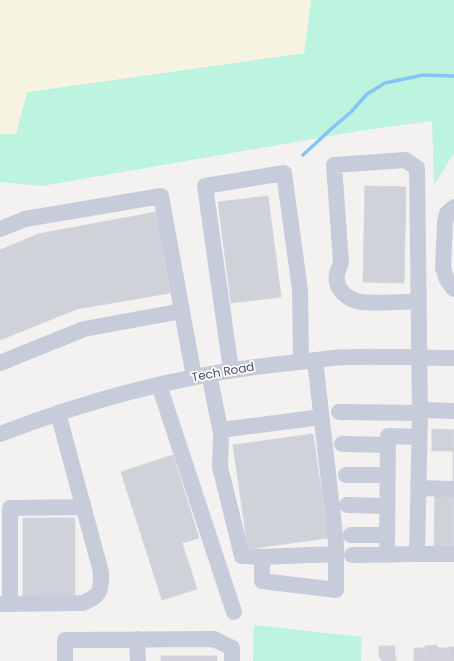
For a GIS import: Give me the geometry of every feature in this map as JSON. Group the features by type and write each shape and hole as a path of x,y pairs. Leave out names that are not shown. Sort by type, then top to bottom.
{"street":[{"path":"417,554 420,412 417,168 405,160 334,165 341,262 337,275 338,285 342,293 348,298 360,302 418,302"},
{"path":"231,370 205,186 284,172 308,361 321,417 336,543 344,554 336,590 262,581 262,558"},
{"path":"0,229 25,219 161,196 194,377"},
{"path":"454,207 447,213 445,223 443,268 447,280 454,289"},
{"path":"0,363 84,329 182,311"},
{"name":"Tech Road","path":"0,434 92,402 194,377 256,365 350,357 454,358"},
{"path":"209,374 221,430 220,467 242,556 262,558 344,554 454,554"},
{"path":"159,385 234,612"},
{"path":"339,412 454,411"},
{"path":"58,413 84,507 101,572 101,587 95,597 83,603 5,604 10,508 84,507"},
{"path":"221,430 321,417"},
{"path":"342,444 419,437"},
{"path":"387,555 388,441"},
{"path":"346,475 388,475"},
{"path":"418,488 454,489"},
{"path":"348,505 387,506"},
{"path":"351,535 387,536"},
{"path":"137,639 138,661"},
{"path":"65,661 65,640 137,639 214,639 232,648 232,661"}],"green space":[{"path":"311,0 454,0 454,153 434,185 432,121 359,131 42,186 0,182 0,134 16,134 27,92 304,53"},
{"path":"254,625 362,637 361,661 253,661"}],"sand":[{"path":"0,0 311,0 304,53 27,92 16,134 0,134"}],"building":[{"path":"365,186 406,187 404,283 363,282"},
{"path":"268,196 281,297 231,303 218,202"},
{"path":"156,212 170,293 77,309 0,340 0,250 38,234"},
{"path":"432,429 454,430 454,483 453,451 432,451"},
{"path":"313,434 328,538 248,549 233,445"},
{"path":"173,455 199,538 182,543 197,589 162,600 121,472"},
{"path":"435,493 454,493 454,548 434,547"},
{"path":"23,518 75,518 75,599 23,599"},
{"path":"437,645 437,661 425,661 425,646"},
{"path":"379,646 395,646 395,657 379,657"},
{"path":"448,647 454,647 454,661 448,661"},
{"path":"414,648 425,648 425,661 414,661"},
{"path":"437,648 448,648 448,661 437,661"},
{"path":"161,656 217,656 217,661 161,661"},
{"path":"381,657 396,657 396,661 381,661"}],"waterway":[{"path":"303,155 351,112 367,94 385,83 423,75 454,76"}]}
